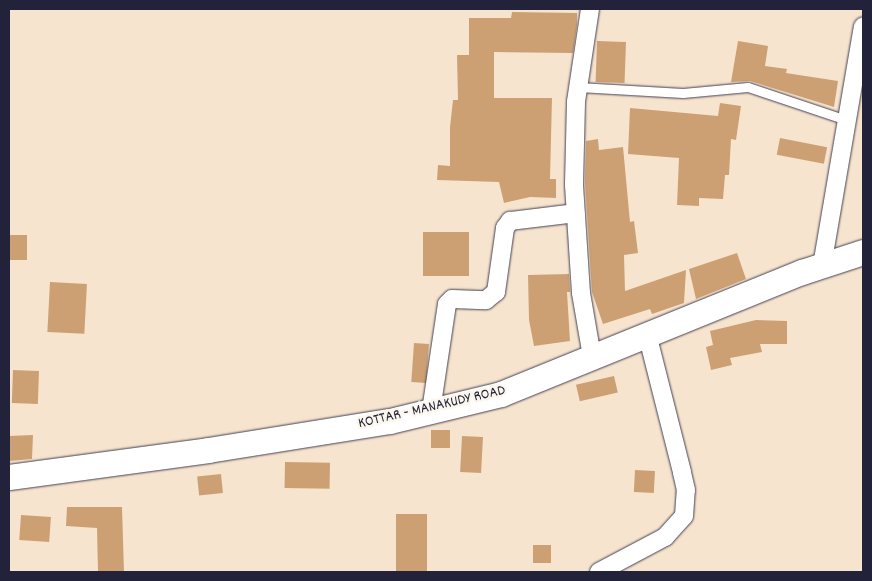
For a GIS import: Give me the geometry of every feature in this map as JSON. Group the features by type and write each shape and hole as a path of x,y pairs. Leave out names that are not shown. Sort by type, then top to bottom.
{"main road":[{"name":"KOTTAR - MANAKUDY ROAD","path":"9,477 208,450 390,421 501,394 647,334 863,252"}],"street":[{"path":"590,9 578,87 576,213 581,293 592,357"},
{"path":"822,266 846,120 858,88 863,26"},
{"path":"431,411 447,304 452,299 486,300 496,292 505,228 510,221 576,213"},
{"path":"599,572 665,537 684,516 686,490 647,334"}],"lane":[{"path":"578,87 683,93 748,87 846,120"}],"building":[{"path":"512,12 577,13 577,25 573,53 494,52 494,98 552,98 550,179 556,179 556,198 530,197 504,203 499,182 437,180 438,165 450,166 450,127 453,100 458,100 457,55 469,55 469,18 511,18"},
{"path":"597,41 626,42 625,83 596,82"},
{"path":"738,41 768,46 765,66 787,69 786,73 838,81 834,107 750,81 731,82"},
{"path":"720,103 741,106 736,140 731,139 729,175 725,175 723,199 699,198 699,206 677,205 679,158 628,154 630,108 718,116"},
{"path":"780,138 827,147 824,164 777,155"},
{"path":"598,139 599,150 623,147 630,222 634,221 638,253 624,255 625,291 686,270 684,303 652,314 650,309 603,324 592,292 585,183 586,141"},
{"path":"423,232 469,232 469,276 423,276"},
{"path":"9,235 27,235 27,260 9,260"},
{"path":"737,253 746,279 696,299 689,269"},
{"path":"569,274 570,292 567,292 570,341 534,346 529,320 528,275"},
{"path":"50,282 87,284 84,334 47,332"},
{"path":"756,320 787,321 787,344 760,344 762,352 730,358 732,365 711,370 706,347 713,345 710,331"},
{"path":"414,343 429,344 426,383 411,382"},
{"path":"13,370 39,371 38,404 12,403"},
{"path":"614,376 618,393 580,401 576,385"},
{"path":"431,430 450,430 450,448 431,448"},
{"path":"33,435 32,459 9,461 9,436"},
{"path":"462,436 483,437 481,473 460,472"},
{"path":"285,462 330,463 330,489 285,488"},
{"path":"635,470 655,471 654,493 634,492"},
{"path":"221,474 223,493 199,495 197,477"},
{"path":"67,507 122,507 124,572 98,572 97,528 66,526"},
{"path":"396,514 427,514 427,572 396,572"},
{"path":"21,515 51,517 49,542 19,540"},
{"path":"533,545 551,545 551,563 533,563"}]}
